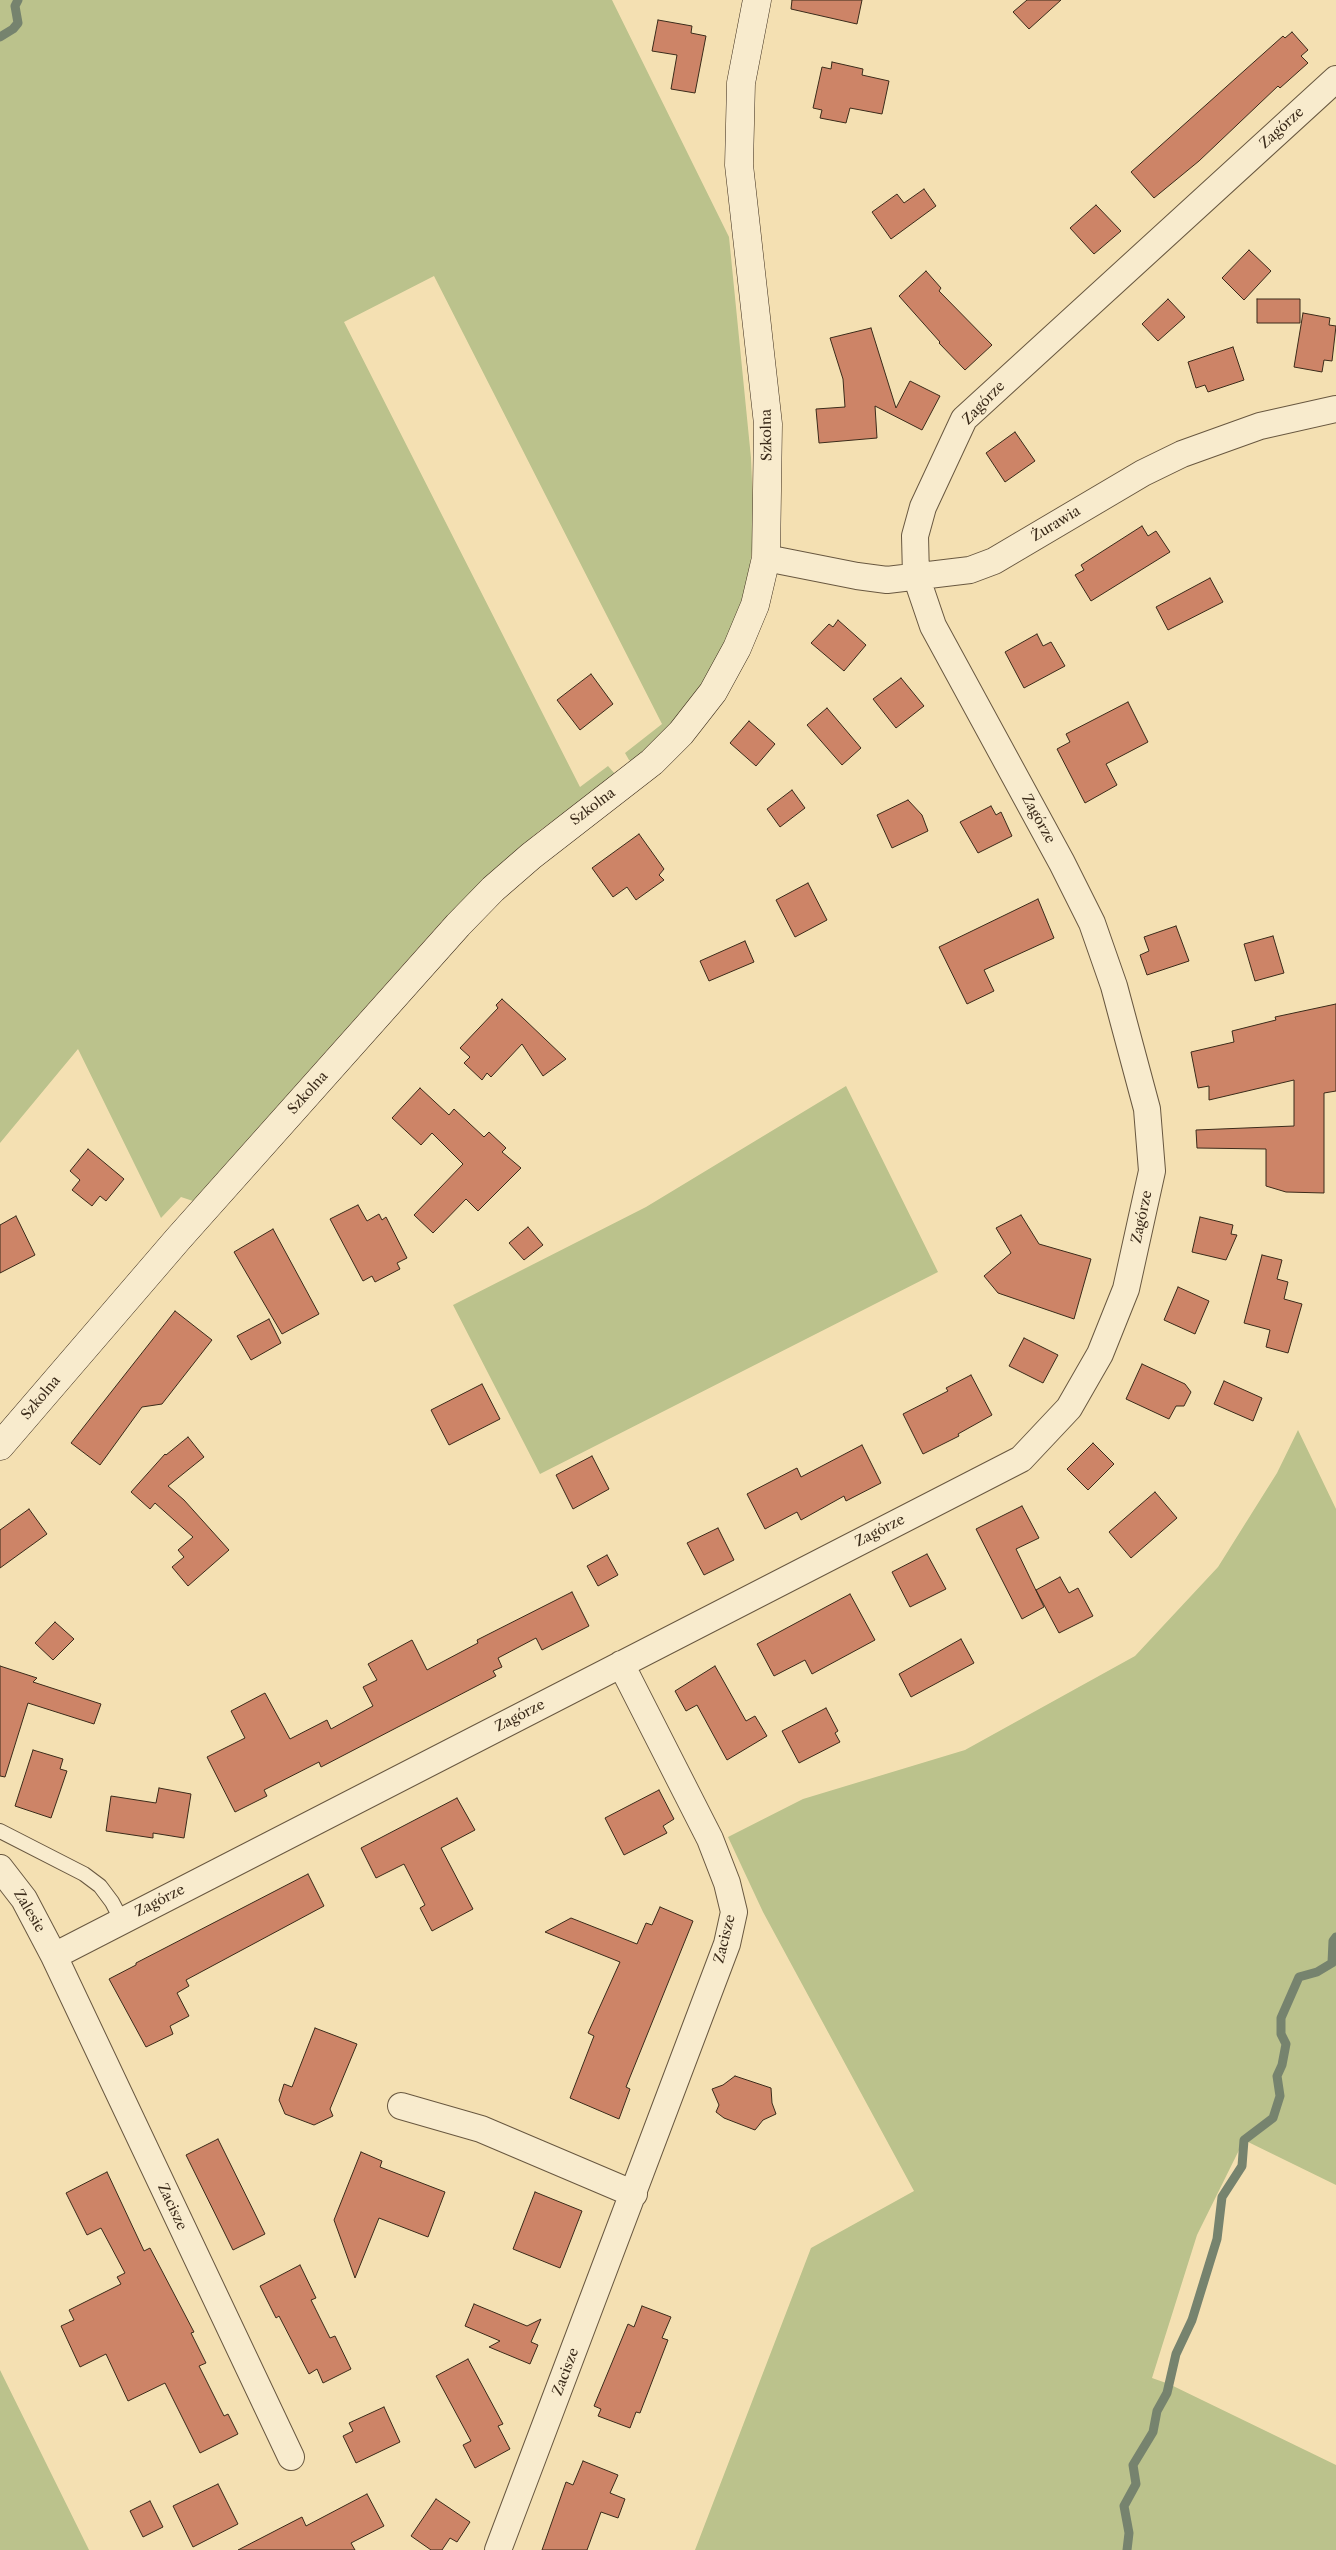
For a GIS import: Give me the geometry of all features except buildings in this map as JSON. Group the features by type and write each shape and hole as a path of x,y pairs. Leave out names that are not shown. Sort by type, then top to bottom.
{"street":[{"name":"Szkolna","path":"0,1446 172,1246 458,925 493,889 531,856 652,762 681,732 713,692 737,648 755,605 766,558 768,424 739,165 741,83 757,0"},
{"name":"Zagórze","path":"54,1956 1021,1459 1069,1408 1100,1354 1126,1289 1152,1171 1147,1108 1114,986 1092,923 1057,854 933,626 916,576 915,536 923,507 964,419 1336,79"},
{"name":"Żurawia","path":"766,558 886,580 949,574 994,561 1143,472 1205,444 1260,426 1336,409"},
{"name":"Zacisze","path":"498,2550 727,1944 734,1912 727,1882 710,1839 621,1664"},
{"name":"Zalesie","path":"0,1868 24,1899 54,1956"},
{"name":"Zacisze","path":"54,1956 291,2457"},
{"path":"401,2106 481,2129 634,2194"}],"lane":[{"path":"0,1831 84,1874 100,1886 112,1902 122,1921"}],"green space":[{"path":"0,0 612,0 729,237 751,458 754,532 749,575 735,623 711,671 675,722 635,762 629,760 625,753 662,724 434,276 344,322 580,787 608,766 616,775 539,831 489,874 442,921 193,1201 181,1197 161,1218 78,1049 0,1143"},
{"path":"846,1086 938,1272 540,1474 453,1305 646,1207"},
{"path":"1298,1430 1336,1509 1336,2185 1244,2140 1197,2235 1152,2378 1169,2384 1336,2465 1336,2550 695,2550 811,2248 914,2191 763,1912 728,1837 803,1799 965,1750 1135,1656 1218,1567 1277,1473"},
{"path":"0,2370 89,2550 0,2550"}],"waterway":[{"path":"0,37 13,29 18,23 15,6 18,0"},
{"path":"1127,2550 1129,2533 1124,2506 1136,2484 1133,2465 1153,2432 1157,2411 1167,2393 1176,2354 1192,2320 1217,2239 1222,2197 1242,2166 1244,2140 1273,2118 1280,2096 1277,2076 1282,2065 1286,2044 1281,2034 1281,2018 1299,1977 1317,1972 1332,1963 1333,1941 1336,1937"}]}
